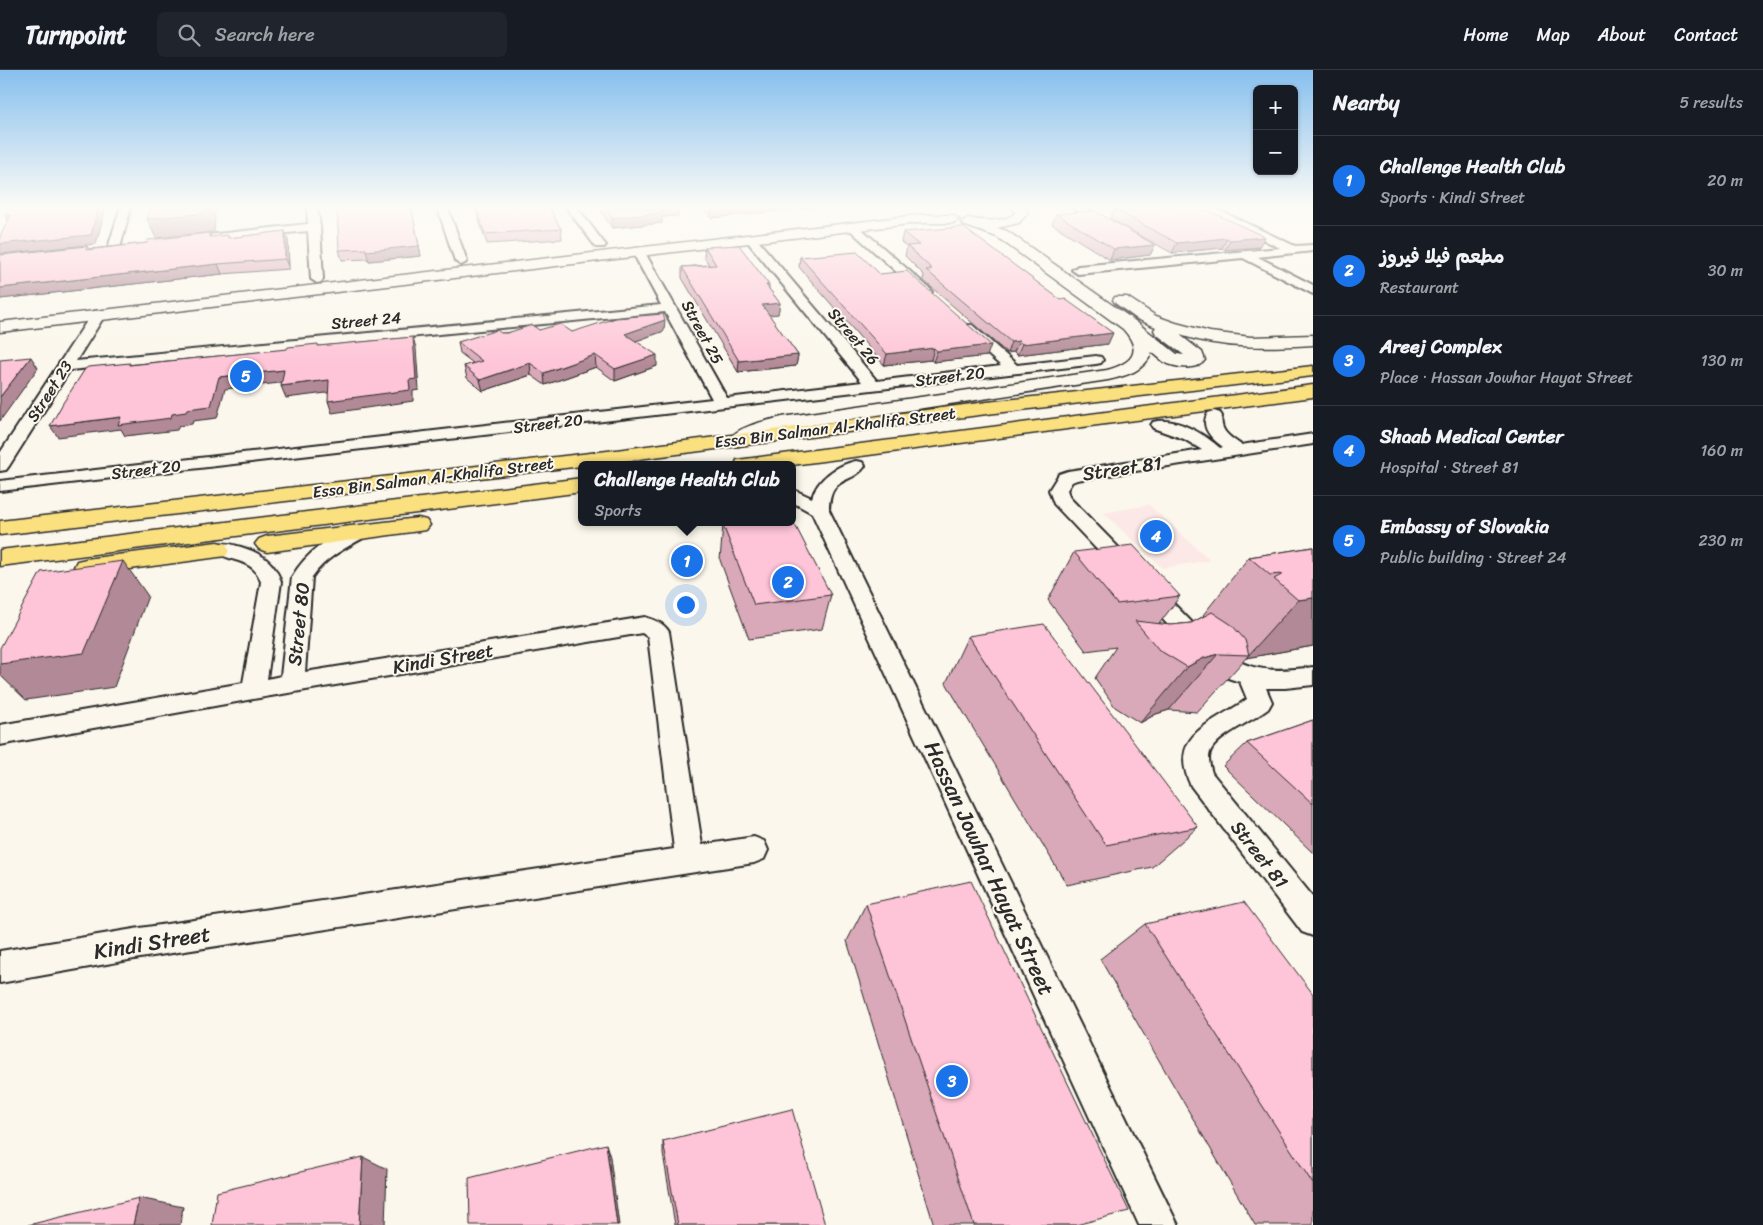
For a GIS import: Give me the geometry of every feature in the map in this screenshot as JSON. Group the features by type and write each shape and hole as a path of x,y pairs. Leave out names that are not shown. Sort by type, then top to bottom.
{"highway":[{"name":"Essa Bin Salman Al-Khalifa Street","path":"0,528 738,440 987,408 1313,371"},
{"name":"Essa Bin Salman Al-Khalifa Street","path":"776,461 1313,391"},
{"path":"796,474 1313,404"},
{"name":"Essa Bin Salman Al-Khalifa Street","path":"0,558 578,486"},
{"path":"0,567 66,569 358,533 578,503"}],"street":[{"path":"316,260 317,279"},
{"path":"0,316 184,300 521,260"},
{"name":"Street 25","path":"643,260 722,403"},
{"name":"Street 26","path":"768,260 873,386"},
{"path":"891,260 939,303"},
{"path":"1042,260 1143,326 1187,332 1234,342 1267,344 1313,340"},
{"path":"738,440 766,428 800,420 1119,373 1134,366 1143,356 1143,326 1105,289 1063,260"},
{"path":"1078,270 1186,260"},
{"path":"1255,260 1313,290"},
{"path":"230,294 317,279 460,261 513,261"},
{"path":"0,327 98,316 184,300"},
{"name":"Street 24","path":"65,366 670,308"},
{"name":"Street 23","path":"0,466 98,316"},
{"path":"954,316 1013,369"},
{"name":"Street 20","path":"0,486 1096,360"},
{"path":"1214,416 1212,420 1215,431 1238,450"},
{"path":"1159,425 1187,432 1202,441 1217,454"},
{"name":"Street 81","path":"1313,439 1074,475 1065,478 1058,490 1061,500 1216,660 1231,670 1249,676 1277,681 1313,676"},
{"path":"796,497 820,510 820,500 826,486 856,466"},
{"name":"Hassan Jowhar Hayat Street","path":"820,510 1159,1225"},
{"name":"Street 80","path":"292,684 302,576 317,557 358,533"},
{"name":"Street 80","path":"225,549 262,564 270,573 271,588 253,690"},
{"name":"Kindi Street","path":"0,735 638,625 652,627 658,632 659,637 690,860"},
{"name":"Street 81","path":"1249,676 1260,702 1244,715 1207,734 1195,755 1195,766 1200,778 1313,921"},
{"name":"Kindi Street","path":"0,967 140,943 754,850"}],"shaded area":[{"path":"1149,505 1210,560 1162,568 1104,513"}],"building":[{"path":"0,260 273,260 218,264 0,288"},
{"path":"713,260 750,260 780,303 762,305 798,355 739,361 682,267 716,265"},
{"path":"803,260 865,260 880,274 907,271 991,345 937,351 934,348 887,354"},
{"path":"922,260 1007,260 1061,300 1065,299 1113,333 1022,344 1019,341 1011,342 926,270 932,269"},
{"path":"663,314 665,320 625,334 657,355 615,369 595,355 544,373 530,363 480,380 464,366 482,361 458,342 497,330 501,333 507,333 532,325 539,330 560,324 572,332 616,318"},
{"path":"413,337 416,379 409,380 410,390 328,401 329,380 281,386 284,370 219,377 211,406 187,409 186,412 172,414 171,418 118,425 121,417 50,426 63,403 88,367 130,363 129,365 287,349 288,347 318,344 318,346"},
{"path":"31,357 0,397 0,360"},
{"path":"723,526 796,526 831,595 754,605"},
{"path":"1133,545 1180,596 1117,604 1074,552"},
{"path":"1313,547 1313,598 1298,600 1274,579 1283,574 1270,575 1249,557"},
{"path":"123,561 84,653 0,664 0,648 41,572"},
{"path":"1212,612 1232,625 1245,640 1249,655 1218,654 1204,658 1187,667 1159,650 1135,621 1171,625 1191,623"},
{"path":"1044,624 1198,827 1106,845 968,636"},
{"path":"1313,720 1313,804 1247,743"},
{"path":"971,881 1129,1211 1076,1225 974,1225 866,904"},
{"path":"1244,902 1313,994 1313,1184 1145,924"},
{"path":"792,1109 825,1225 678,1225 663,1141"},
{"path":"606,1144 617,1225 470,1225 469,1178"},
{"path":"363,1157 359,1225 212,1225 217,1192"},
{"path":"139,1198 133,1225 28,1225"}],"place":[{"name":"Embassy of Slovakia","path":"246,376"},
{"name":"Shaab Medical Center","path":"1156,536"},
{"name":"Challenge Health Club","path":"687,561"},
{"name":"مطعم فيلا فيروز","path":"788,582"},
{"name":"Areej Complex","path":"952,1081"}]}
